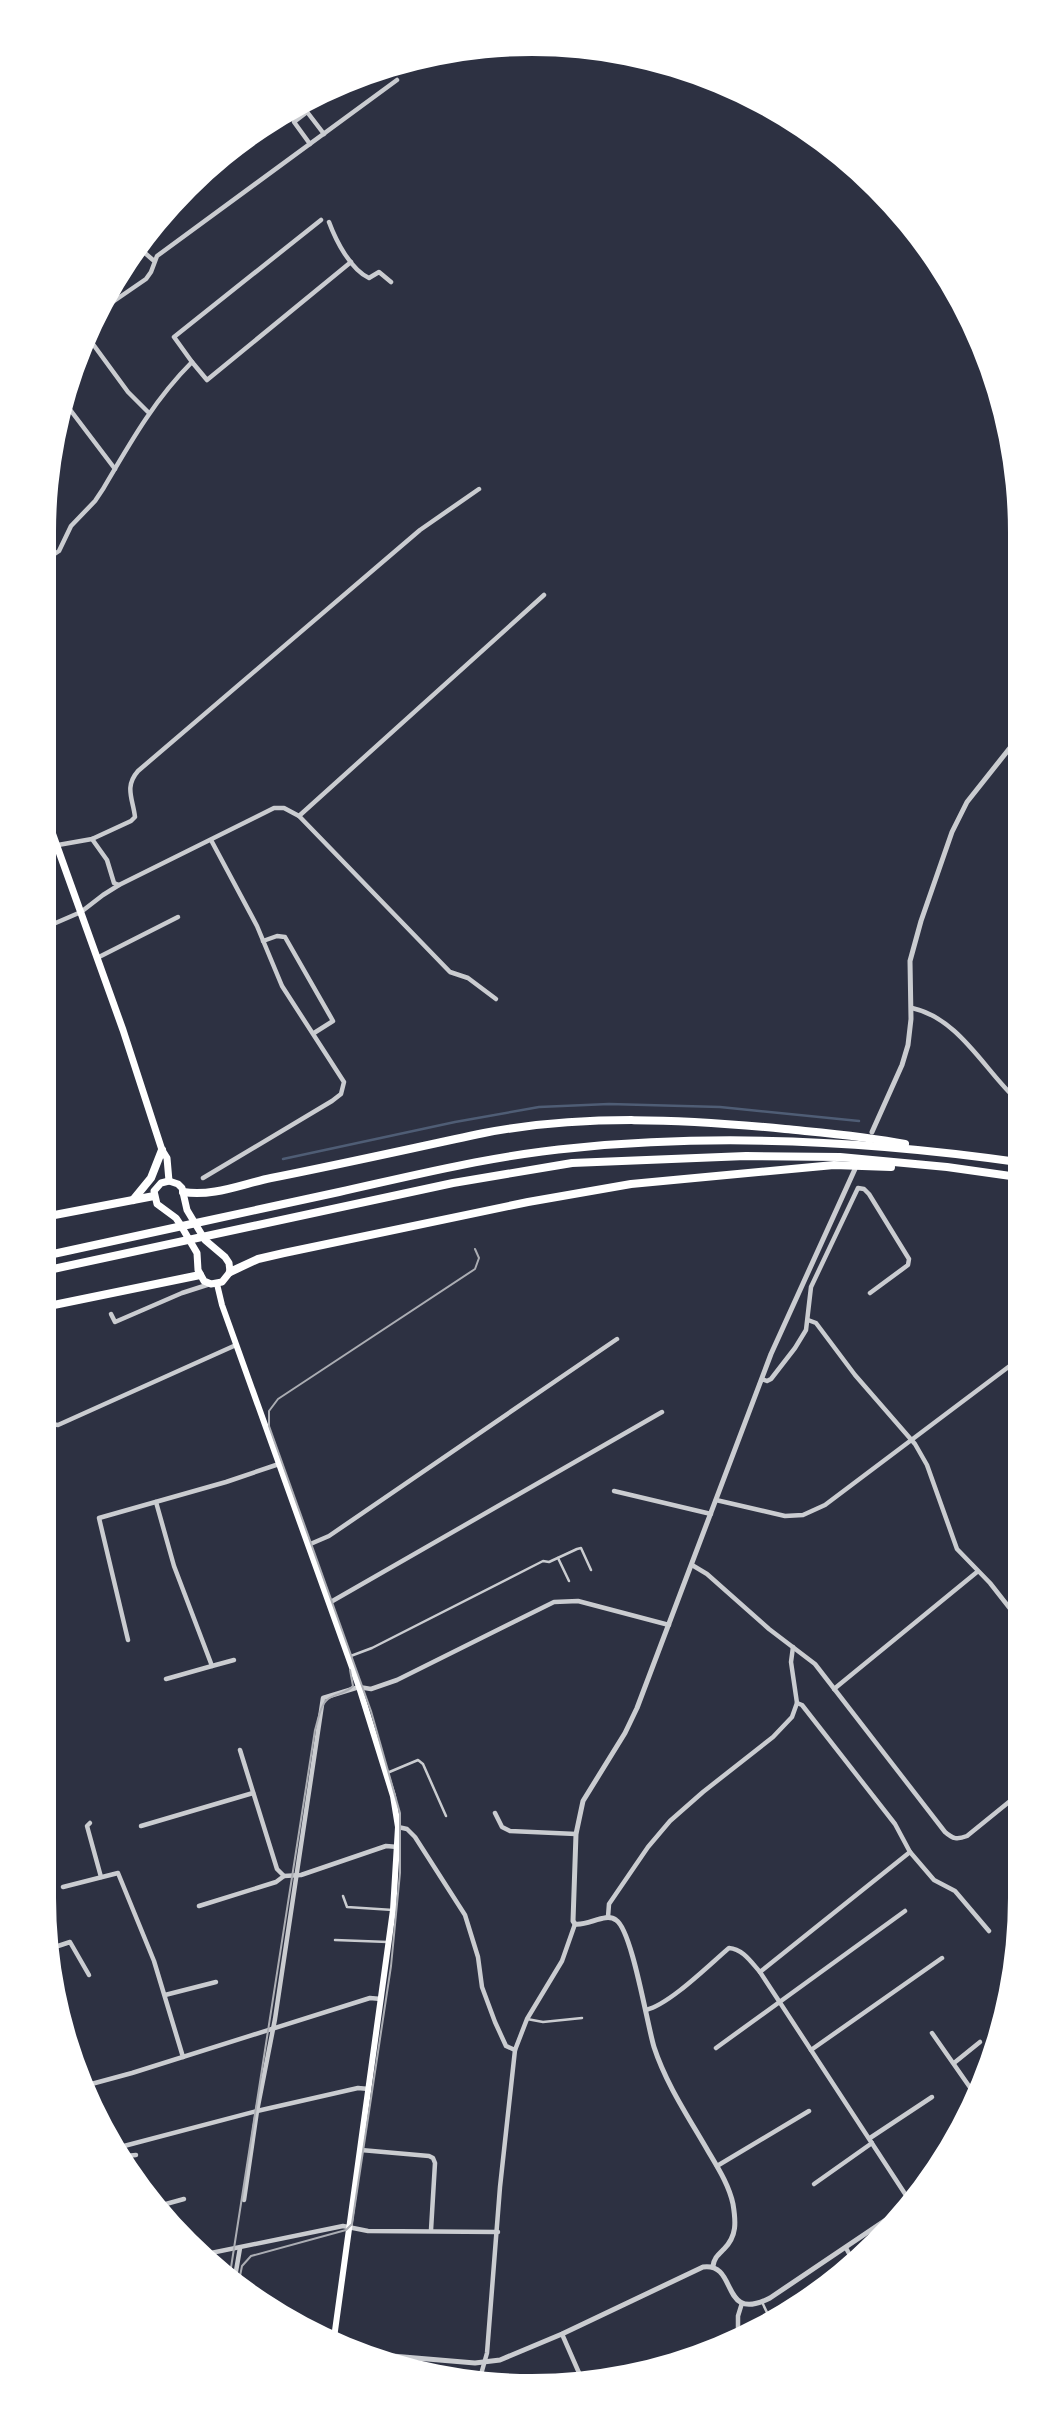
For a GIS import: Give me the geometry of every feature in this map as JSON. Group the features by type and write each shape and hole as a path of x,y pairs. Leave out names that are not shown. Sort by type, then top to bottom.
{"highway":[{"path":"183,1192 208,1194 487,1133 588,1121 638,1120 746,1125 876,1139 946,1153"},
{"path":"56,1253 451,1167 572,1148 659,1142 834,1143 1008,1161"},
{"path":"133,1200 151,1178 162,1150"},
{"path":"56,1268 453,1183 572,1163 746,1156 840,1157 1008,1176"},
{"path":"230,1272 258,1259 284,1253 595,1189 834,1165 947,1167"},
{"path":"56,1215 154,1196"},
{"path":"56,1305 200,1275"}],"main road":[{"path":"57,846 167,1158 169,1181"},
{"path":"169,1181 178,1184 183,1192 187,1210 205,1240 229,1263 230,1272 222,1282 214,1284 204,1281 194,1248 176,1217 161,1208 154,1196 154,1191 161,1183 169,1181"},
{"path":"214,1284 359,1687 387,1773 398,1827 389,1942 335,2331"}],"street":[{"path":"117,299 146,279 154,261 397,80"},
{"path":"307,113 324,134"},
{"path":"302,116 293,122 310,144"},
{"path":"321,220 174,337 207,380 351,262"},
{"path":"329,222 351,262 365,277 369,278 379,272 391,282"},
{"path":"146,254 154,261"},
{"path":"94,346 128,392 148,412"},
{"path":"56,554 60,551 71,526 95,501 148,412 192,362"},
{"path":"71,411 115,469"},
{"path":"57,846 92,839 126,825 135,817 129,791 138,771 421,530 479,489"},
{"path":"299,816 544,595"},
{"path":"872,1132 902,1065 908,1045 912,1007 910,974 914,947 952,832 967,802 1008,750"},
{"path":"56,923 80,912 120,885 274,808 284,808 299,816 450,972 468,978 496,999"},
{"path":"92,839 107,860 114,883 120,885"},
{"path":"203,1178 341,1094 344,1089 344,1082 282,986 264,941 211,840"},
{"path":"97,958 178,917"},
{"path":"264,941 277,936 285,937 333,1021 314,1033"},
{"path":"912,1007 920,1009 951,1029 970,1046 1008,1090"},
{"path":"482,2371 494,2292 509,2088 515,2050 527,2019 562,1961 575,1924 572,1918 576,1834 583,1801 631,1721 659,1656 762,1379 794,1301 855,1169"},
{"path":"762,1379 771,1379 796,1348 806,1330 811,1287 858,1188 869,1194 909,1259 908,1265 870,1293"},
{"path":"111,1314 115,1322 182,1293 214,1284"},
{"path":"808,1320 816,1323 855,1375 911,1440 927,1465 955,1544 1008,1606"},
{"path":"308,1545 330,1536 617,1339"},
{"path":"56,1426 236,1345"},
{"path":"716,1500 770,1513 803,1515 825,1505 1008,1367"},
{"path":"329,1603 662,1412"},
{"path":"128,1640 99,1518 279,1464"},
{"path":"614,1491 711,1514"},
{"path":"156,1502 174,1566 212,1666"},
{"path":"692,1565 815,1664 952,1838 967,1836 1008,1803"},
{"path":"834,1689 977,1572"},
{"path":"244,2200 323,1698 359,1687 371,1689 397,1680 554,1602 578,1601 670,1625"},
{"path":"608,1917 609,1904 656,1838 686,1806 780,1730 792,1717 797,1703 791,1662 793,1647"},
{"path":"166,1679 234,1660"},
{"path":"797,1703 803,1705 859,1775 895,1824 910,1852 934,1880 955,1891 989,1931"},
{"path":"240,1750 277,1869 284,1876 296,1877 386,1846 398,1847"},
{"path":"141,1826 253,1793"},
{"path":"495,1813 502,1827 510,1831 576,1834"},
{"path":"90,1822 87,1826 101,1877"},
{"path":"398,1827 407,1829 415,1837 465,1915 478,1957 482,1987 506,2046 515,2050"},
{"path":"760,1972 910,1852"},
{"path":"63,1887 118,1872 154,1961 183,2057"},
{"path":"199,1906 276,1882 284,1876"},
{"path":"716,2048 905,1911"},
{"path":"575,1924 588,1924 608,1917 618,1920 622,1926 655,2049 663,2069 717,2166 732,2202 735,2226 732,2240 714,2258 713,2266"},
{"path":"59,1946 71,1942 89,1975"},
{"path":"646,2010 657,2006 690,1982 729,1948 737,1949 760,1972 905,2194"},
{"path":"811,2050 942,1958"},
{"path":"164,1995 216,1982"},
{"path":"93,2083 370,1998 381,1999"},
{"path":"932,2033 969,2086"},
{"path":"954,2063 980,2042"},
{"path":"126,2146 257,2111 358,2088 369,2089"},
{"path":"814,2184 932,2097"},
{"path":"717,2166 809,2111"},
{"path":"361,2150 433,2158 435,2163 431,2230"},
{"path":"167,2204 184,2199"},
{"path":"213,2252 331,2227 368,2231 498,2232"},
{"path":"409,2358 485,2363 509,2358 703,2267 713,2266 722,2272 733,2295 742,2303 754,2305 870,2234"},
{"path":"235,2270 240,2248"},
{"path":"846,2248 849,2253"},
{"path":"738,2327 742,2303"},
{"path":"562,2334 578,2372"}],"lane":[{"path":"348,1657 372,1648 543,1561 549,1562 581,1549 591,1570"},
{"path":"558,1558 569,1581"},
{"path":"387,1773 418,1760 423,1764 446,1816"},
{"path":"343,1896 347,1907 393,1910"},
{"path":"335,1940 389,1942"},
{"path":"527,2019 543,2022 582,2018"},
{"path":"762,2302 767,2312"}],"waterway":[{"path":"283,1159 539,1107 609,1104 720,1107 859,1121"}],"tram line":[{"path":"240,2275 242,2266 251,2256 346,2230 352,2224 391,1966 400,1873 400,1813 371,1711 269,1426 269,1411 278,1399 475,1269 479,1258 475,1249"},
{"path":"231,2267 315,1730 325,1702 353,1686 350,1670"}]}
